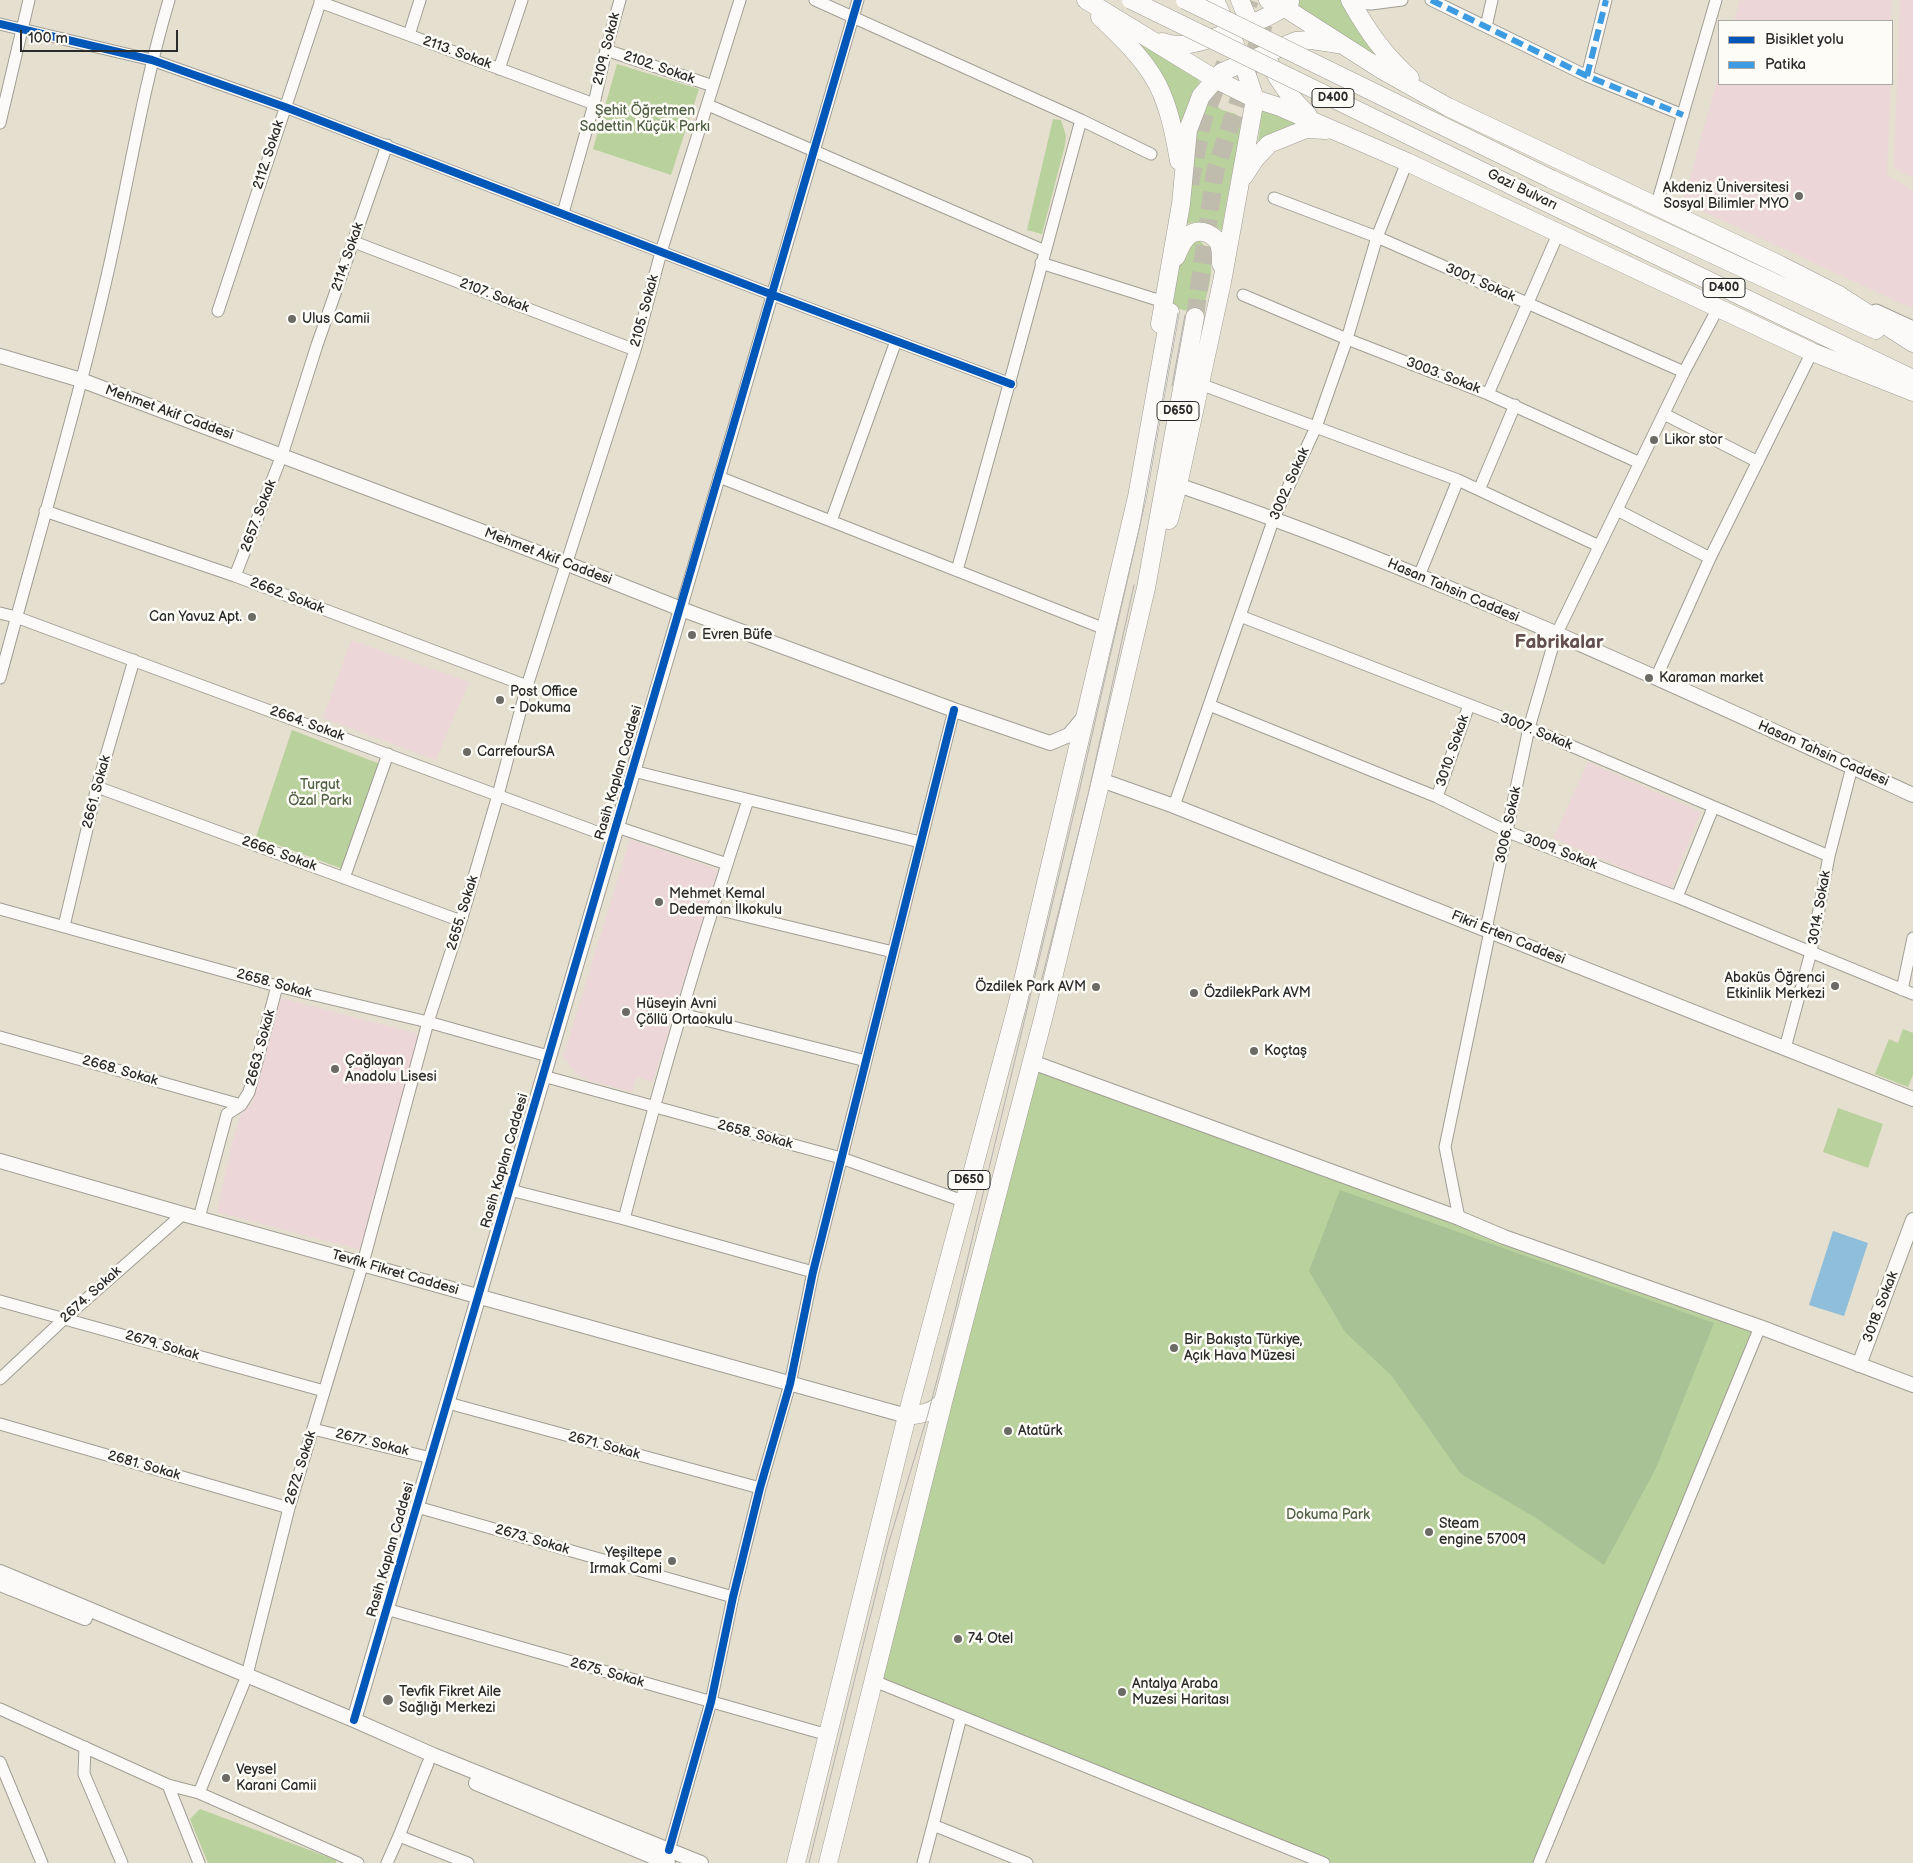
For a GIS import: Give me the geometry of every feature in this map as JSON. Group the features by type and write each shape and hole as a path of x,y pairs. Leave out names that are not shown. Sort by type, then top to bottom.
{"highway":[{"path":"1085,0 1215,79 1255,99 1334,130 1407,162 1812,352 1913,392"},
{"path":"1085,0 1124,40 1146,67 1162,93 1174,128 1183,184"},
{"name":"Gazi Bulvarı","path":"1131,0 1913,379"},
{"name":"Gazi Bulvarı","path":"1185,0 1551,179 1913,347"},
{"path":"1146,588 1166,534 1178,485 1222,282 1255,99 1243,63 1215,0"},
{"path":"1240,0 1249,24 1278,80 1294,102 1316,123"},
{"path":"1268,0 1289,4 1342,44 1382,70 1448,107 1838,295 1913,343"},
{"path":"1356,2 1365,27 1386,55 1408,76 1448,107"},
{"path":"1152,39 1178,46 1202,42 1268,17 1289,4"},
{"path":"1167,307 1168,277 1183,184 1188,130 1201,96 1222,72 1296,41 1312,40 1342,44"},
{"path":"1239,188 1255,159 1269,144 1306,128 1334,130"},
{"path":"1168,277 1186,236 1195,232 1204,232 1211,235 1219,243 1222,282"},
{"name":"D650","path":"796,1863 907,1416 1016,1006 1086,714 1120,561 1126,501 1167,307"},
{"name":"D650","path":"828,1863 943,1402 1032,1062 1101,780 1146,588 1195,316"},
{"path":"907,1416 928,1414 943,1402"}],"main road":[{"path":"1838,295 1913,329"}],"street":[{"path":"0,123 29,0"},
{"path":"0,678 81,380 106,276 152,60 169,0"},
{"path":"409,35 420,0"},
{"path":"499,69 522,0"},
{"name":"2109. Sokak","path":"562,213 594,104 620,0"},
{"name":"2105. Sokak","path":"568,564 635,350 661,252 740,0"},
{"path":"815,0 1081,120 1151,154"},
{"path":"680,609 858,0"},
{"path":"1356,2 1393,2 1402,0"},
{"path":"1431,0 1587,76 1683,115"},
{"path":"1486,27 1492,0"},
{"path":"1587,76 1606,0"},
{"path":"1656,207 1716,0"},
{"name":"2113. Sokak","path":"321,1 594,104"},
{"name":"2112. Sokak","path":"218,311 321,1"},
{"path":"0,24 152,60 285,107 1010,384"},
{"name":"2102. Sokak","path":"606,50 713,86"},
{"path":"708,105 1045,251"},
{"path":"957,570 1010,384 1081,120"},
{"name":"2114. Sokak","path":"282,455 317,345 387,145"},
{"name":"3002. Sokak","path":"1174,806 1274,518 1316,428 1347,339 1376,237 1407,162"},
{"name":"3001. Sokak","path":"1274,198 1376,237 1684,372"},
{"path":"1488,394 1558,234"},
{"name":"2107. Sokak","path":"354,242 635,350"},
{"path":"1041,263 1167,307"},
{"name":"3003. Sokak","path":"1243,295 1347,339 1515,405 1640,463"},
{"name":"3006. Sokak","path":"1459,1218 1445,1147 1529,728 1556,635 1684,372 1718,308"},
{"path":"830,521 896,340"},
{"path":"1656,678 1710,558 1812,352"},
{"name":"Mehmet Akif Caddesi","path":"0,356 81,380 568,564 680,609 954,710 1050,743 1069,735 1086,714"},
{"path":"1200,384 1458,480 1599,546"},
{"path":"1479,490 1515,405"},
{"path":"1664,414 1758,462"},
{"name":"2657. Sokak","path":"235,576 282,455"},
{"path":"719,477 1105,629"},
{"path":"1419,576 1458,480"},
{"name":"Hasan Tahsin Caddesi","path":"1178,485 1274,518 1419,576 1656,678 1913,795"},
{"path":"1617,510 1710,558"},
{"name":"2662. Sokak","path":"45,511 235,576 527,686"},
{"name":"2655. Sokak","path":"363,1263 428,1022 461,921 498,795 527,686 568,564"},
{"name":"Rasih Kaplan Caddesi","path":"354,1720 680,609"},
{"name":"2664. Sokak","path":"0,613 16,617 134,660 498,795 615,832 727,864"},
{"name":"3007. Sokak","path":"1240,616 1529,728 1829,856"},
{"name":"2661. Sokak","path":"64,926 97,787 134,660"},
{"name":"3009. Sokak","path":"1209,705 1437,797 1508,832 1677,897 1913,994"},
{"name":"3010. Sokak","path":"1437,797 1470,705"},
{"path":"668,1856 711,1702 760,1488 790,1384 813,1272 954,710"},
{"path":"344,878 388,754"},
{"name":"3014. Sokak","path":"1785,1048 1812,952 1829,856 1852,767"},
{"path":"633,771 920,842"},
{"name":"Fikri Erten Caddesi","path":"1101,780 1174,806 1913,1099"},
{"name":"2666. Sokak","path":"97,787 461,921"},
{"path":"624,1219 712,908 748,800"},
{"path":"1677,897 1713,808"},
{"path":"712,908 893,952"},
{"name":"2658. Sokak","path":"0,909 277,986 428,1022 548,1056"},
{"path":"1902,990 1913,938"},
{"name":"2663. Sokak","path":"199,1218 227,1114 241,1105 249,1092 277,986"},
{"path":"682,1014 866,1061"},
{"name":"2668. Sokak","path":"0,1037 241,1105"},
{"path":"1032,1062 1504,1236 1760,1327 1913,1385"},
{"name":"2658. Sokak","path":"543,1076 654,1108 842,1158 963,1201"},
{"name":"Tevfik Fikret Caddesi","path":"0,1161 907,1416"},
{"path":"510,1190 624,1219 813,1272"},
{"name":"2674. Sokak","path":"0,1379 65,1318 183,1214"},
{"name":"3018. Sokak","path":"1859,1365 1913,1220"},
{"name":"2672. Sokak","path":"199,1793 245,1679 289,1508 363,1263"},
{"name":"2679. Sokak","path":"0,1301 324,1391"},
{"path":"1539,1863 1760,1327"},
{"name":"2671. Sokak","path":"448,1403 760,1488"},
{"name":"2681. Sokak","path":"0,1424 289,1508"},
{"name":"2677. Sokak","path":"313,1429 431,1458"},
{"name":"2673. Sokak","path":"417,1507 734,1597"},
{"path":"0,1572 245,1679 428,1763 668,1856 701,1863"},
{"path":"0,1584 354,1720 668,1856"},
{"name":"2675. Sokak","path":"386,1610 828,1735"},
{"path":"874,1681 1324,1863"},
{"path":"0,1709 168,1786 199,1793 358,1863"},
{"path":"923,1863 961,1717"},
{"path":"85,1747 84,1774 122,1863"},
{"path":"0,1762 42,1863"},
{"path":"387,1863 428,1763"},
{"path":"168,1786 199,1863"},
{"path":"933,1825 1028,1863"},
{"path":"399,1836 468,1863"}],"shaded area":[{"path":"1740,0 1892,0 1891,20 1734,20"},
{"path":"1900,0 1913,0 1913,178 1894,168"},
{"name":"Akdeniz Üniversitesi Sosyal Bilimler MYO","path":"1718,78 1718,85 1890,85 1887,175 1913,191 1913,309 1683,202"},
{"path":"351,640 469,682 436,760 323,718"},
{"path":"1588,762 1701,812 1670,889 1553,838"},
{"path":"630,839 718,870 653,1082 637,1077 632,1092 590,1081 576,1074 563,1057"},
{"name":"Çağlayan Anadolu Lisesi","path":"281,998 419,1034 361,1250 217,1212 232,1143 242,1110 252,1104"}],"green space":[{"path":"1300,0 1344,0 1379,59 1298,9 1295,4"},
{"path":"1133,39 1193,74 1200,82 1192,93 1180,130"},
{"name":"Şehit Öğretmen Sadettin Küçük Parkı","path":"617,64 699,89 671,175 593,149"},
{"path":"1207,99 1222,110 1236,114 1241,121 1222,230 1202,222 1181,226 1200,112"},
{"path":"1261,108 1303,124 1257,150"},
{"path":"1053,119 1061,120 1066,136 1042,234 1027,230"},
{"path":"1200,241 1210,257 1211,266 1211,276 1202,314 1166,306 1175,268 1189,243"},
{"name":"Turgut Özal Parkı","path":"292,730 380,764 343,869 256,837"},
{"path":"1903,1029 1913,1033 1913,1075 1908,1087 1875,1074 1889,1039 1898,1043"},
{"name":"Dokuma Park","path":"1032,1062 1760,1327 1539,1863 1324,1863 874,1681"},
{"path":"1838,1108 1883,1124 1868,1168 1823,1152"},
{"path":"1340,1190 1714,1323 1656,1468 1604,1565 1536,1518 1461,1474 1391,1375 1345,1332 1309,1271"},
{"path":"200,1809 336,1860 336,1863 208,1863 190,1819"}],"water":[{"path":"1833,1231 1868,1243 1844,1316 1809,1305"}],"tunnel":[{"path":"1190,184 1203,120 1250,0"},
{"path":"1195,317 1215,172 1264,24"}],"tram line":[{"path":"809,1863 888,1545 928,1414 954,1315 1079,792 1140,525 1178,313"},
{"path":"1172,386 1185,315"},
{"path":"1038,994 1088,795 1134,585"}],"marked path":[{"path":"1431,0 1587,76 1683,115"},
{"path":"1587,76 1606,0"}],"cycle path":[{"path":"354,1720 858,0"},
{"path":"0,24 152,60 285,107 773,295 1011,384"},
{"path":"669,1850 711,1702 733,1597 760,1488 790,1384 813,1272 954,710"}],"place":[{"name":"Akdeniz Üniversitesi Sosyal Bilimler MYO","path":"1799,196"},
{"name":"Ulus Camii","path":"292,319"},
{"name":"Likor stor","path":"1654,440"},
{"name":"Can Yavuz Apt.","path":"252,617"},
{"name":"Evren Büfe","path":"692,635"},
{"name":"Karaman market","path":"1649,678"},
{"name":"Post Office - Dokuma","path":"500,700"},
{"name":"CarrefourSA","path":"467,752"},
{"name":"Mehmet Kemal Dedeman İlkokulu","path":"659,902"},
{"name":"Abaküs Öğrenci Etkinlik Merkezi","path":"1835,986"},
{"name":"Özdilek Park AVM","path":"1096,987"},
{"name":"ÖzdilekPark AVM","path":"1194,993"},
{"name":"Hüseyin Avni Çöllü Ortaokulu","path":"626,1012"},
{"name":"Koçtaş","path":"1254,1051"},
{"name":"Çağlayan Anadolu Lisesi","path":"335,1069"},
{"name":"Bir Bakışta Türkiye, Açık Hava Müzesi","path":"1174,1348"},
{"name":"Atatürk","path":"1008,1431"},
{"name":"Steam engine 57009","path":"1429,1532"},
{"name":"Yeşiltepe Irmak Cami","path":"672,1561"},
{"name":"74 Otel","path":"958,1639"},
{"name":"Antalya Araba Muzesi Haritası","path":"1122,1692"},
{"name":"Tevfik Fikret Aile Sağlığı Merkezi","path":"388,1700"},
{"name":"Veysel Karani Camii","path":"226,1778"}],"district":[{"name":"Fabrikalar","path":"1559,643"}]}
